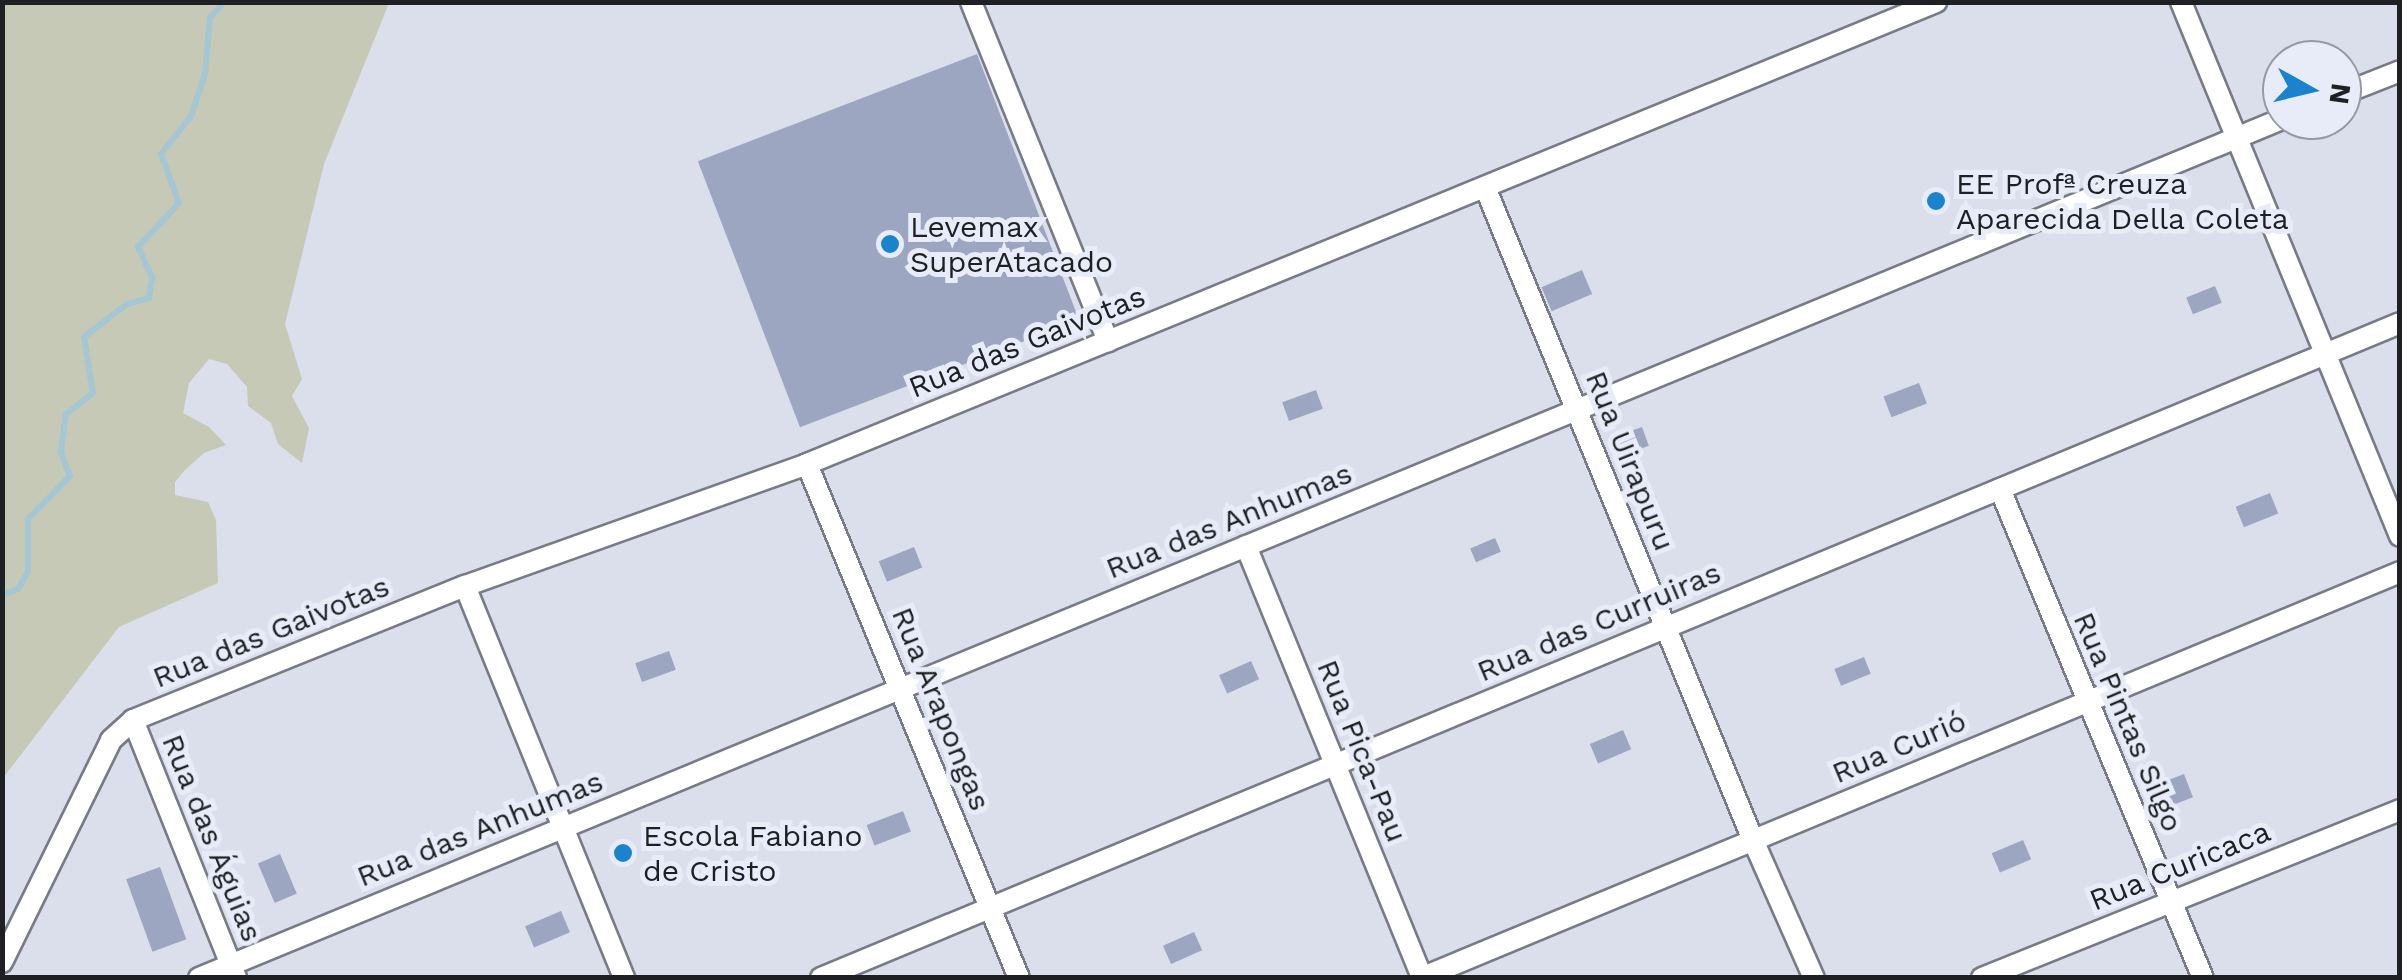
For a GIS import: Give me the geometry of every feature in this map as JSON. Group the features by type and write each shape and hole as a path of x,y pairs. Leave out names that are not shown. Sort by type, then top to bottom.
{"street":[{"path":"971,2 1108,341"},
{"name":"Rua das Gaivotas","path":"133,720 465,586 807,464 1936,2"},
{"path":"2181,2 2400,536"},
{"path":"2362,86 2400,71"},
{"name":"Rua das Anhumas","path":"199,978 233,971 563,827 2262,127"},
{"name":"Rua Uirapuru","path":"1485,187 1753,840 1814,978"},
{"name":"Rua das Curruiras","path":"821,978 2400,323"},
{"name":"Rua Arapongas","path":"807,464 1019,978"},
{"name":"Rua Pintas Silgo","path":"2000,488 2203,978"},
{"name":"Rua Pica-Pau","path":"1246,546 1422,977"},
{"name":"Rua Curió","path":"1422,977 2400,572"},
{"path":"465,586 624,978"},
{"path":"2,962 112,740 133,720"},
{"name":"Rua das Águias","path":"133,720 233,971"},
{"name":"Rua Curicaca","path":"1982,978 2400,810"}],"green space":[{"path":"3,2 389,3 324,164 285,324 302,379 292,396 309,428 302,463 278,444 271,423 248,406 247,387 227,364 209,359 189,383 183,413 209,427 226,445 204,453 184,471 175,482 175,495 208,502 216,520 218,583 119,627 3,778"}],"building":[{"name":"Levemax SuperAtacado","path":"977,54 1079,320 800,427 698,161"},
{"path":"1582,270 1592,294 1552,311 1541,287"},
{"path":"2215,286 2222,303 2193,314 2186,298"},
{"path":"1919,383 1927,404 1891,417 1884,397"},
{"path":"1316,390 1323,409 1289,421 1282,402"},
{"path":"1642,427 1649,446 1616,458 1609,439"},
{"path":"2270,493 2278,513 2244,527 2236,507"},
{"path":"1495,538 1501,552 1476,562 1470,549"},
{"path":"914,547 922,567 887,582 879,561"},
{"path":"669,651 676,670 642,682 635,663"},
{"path":"1864,657 1871,674 1841,686 1834,669"},
{"path":"1251,661 1259,679 1227,694 1219,675"},
{"path":"1623,730 1631,749 1598,763 1590,744"},
{"path":"2184,774 2193,797 2155,812 2146,789"},
{"path":"903,811 911,832 874,846 867,825"},
{"path":"2023,840 2031,859 2000,873 1992,853"},
{"path":"280,854 297,894 275,903 258,863"},
{"path":"160,867 186,939 153,952 126,879"},
{"path":"561,911 570,932 534,947 525,926"},
{"path":"1194,932 1202,950 1171,964 1163,946"}],"waterway":[{"path":"2,595 18,589 28,572 28,519 70,476 61,452 66,414 93,393 84,337 127,304 149,298 152,277 138,247 179,203 161,154 191,116 205,74 210,18 224,2"}],"place":[{"name":"EE Profª Creuza Aparecida Della Coleta","path":"1936,201"},
{"name":"Levemax SuperAtacado","path":"890,244"},
{"name":"Escola Fabiano de Cristo","path":"623,853"}]}
